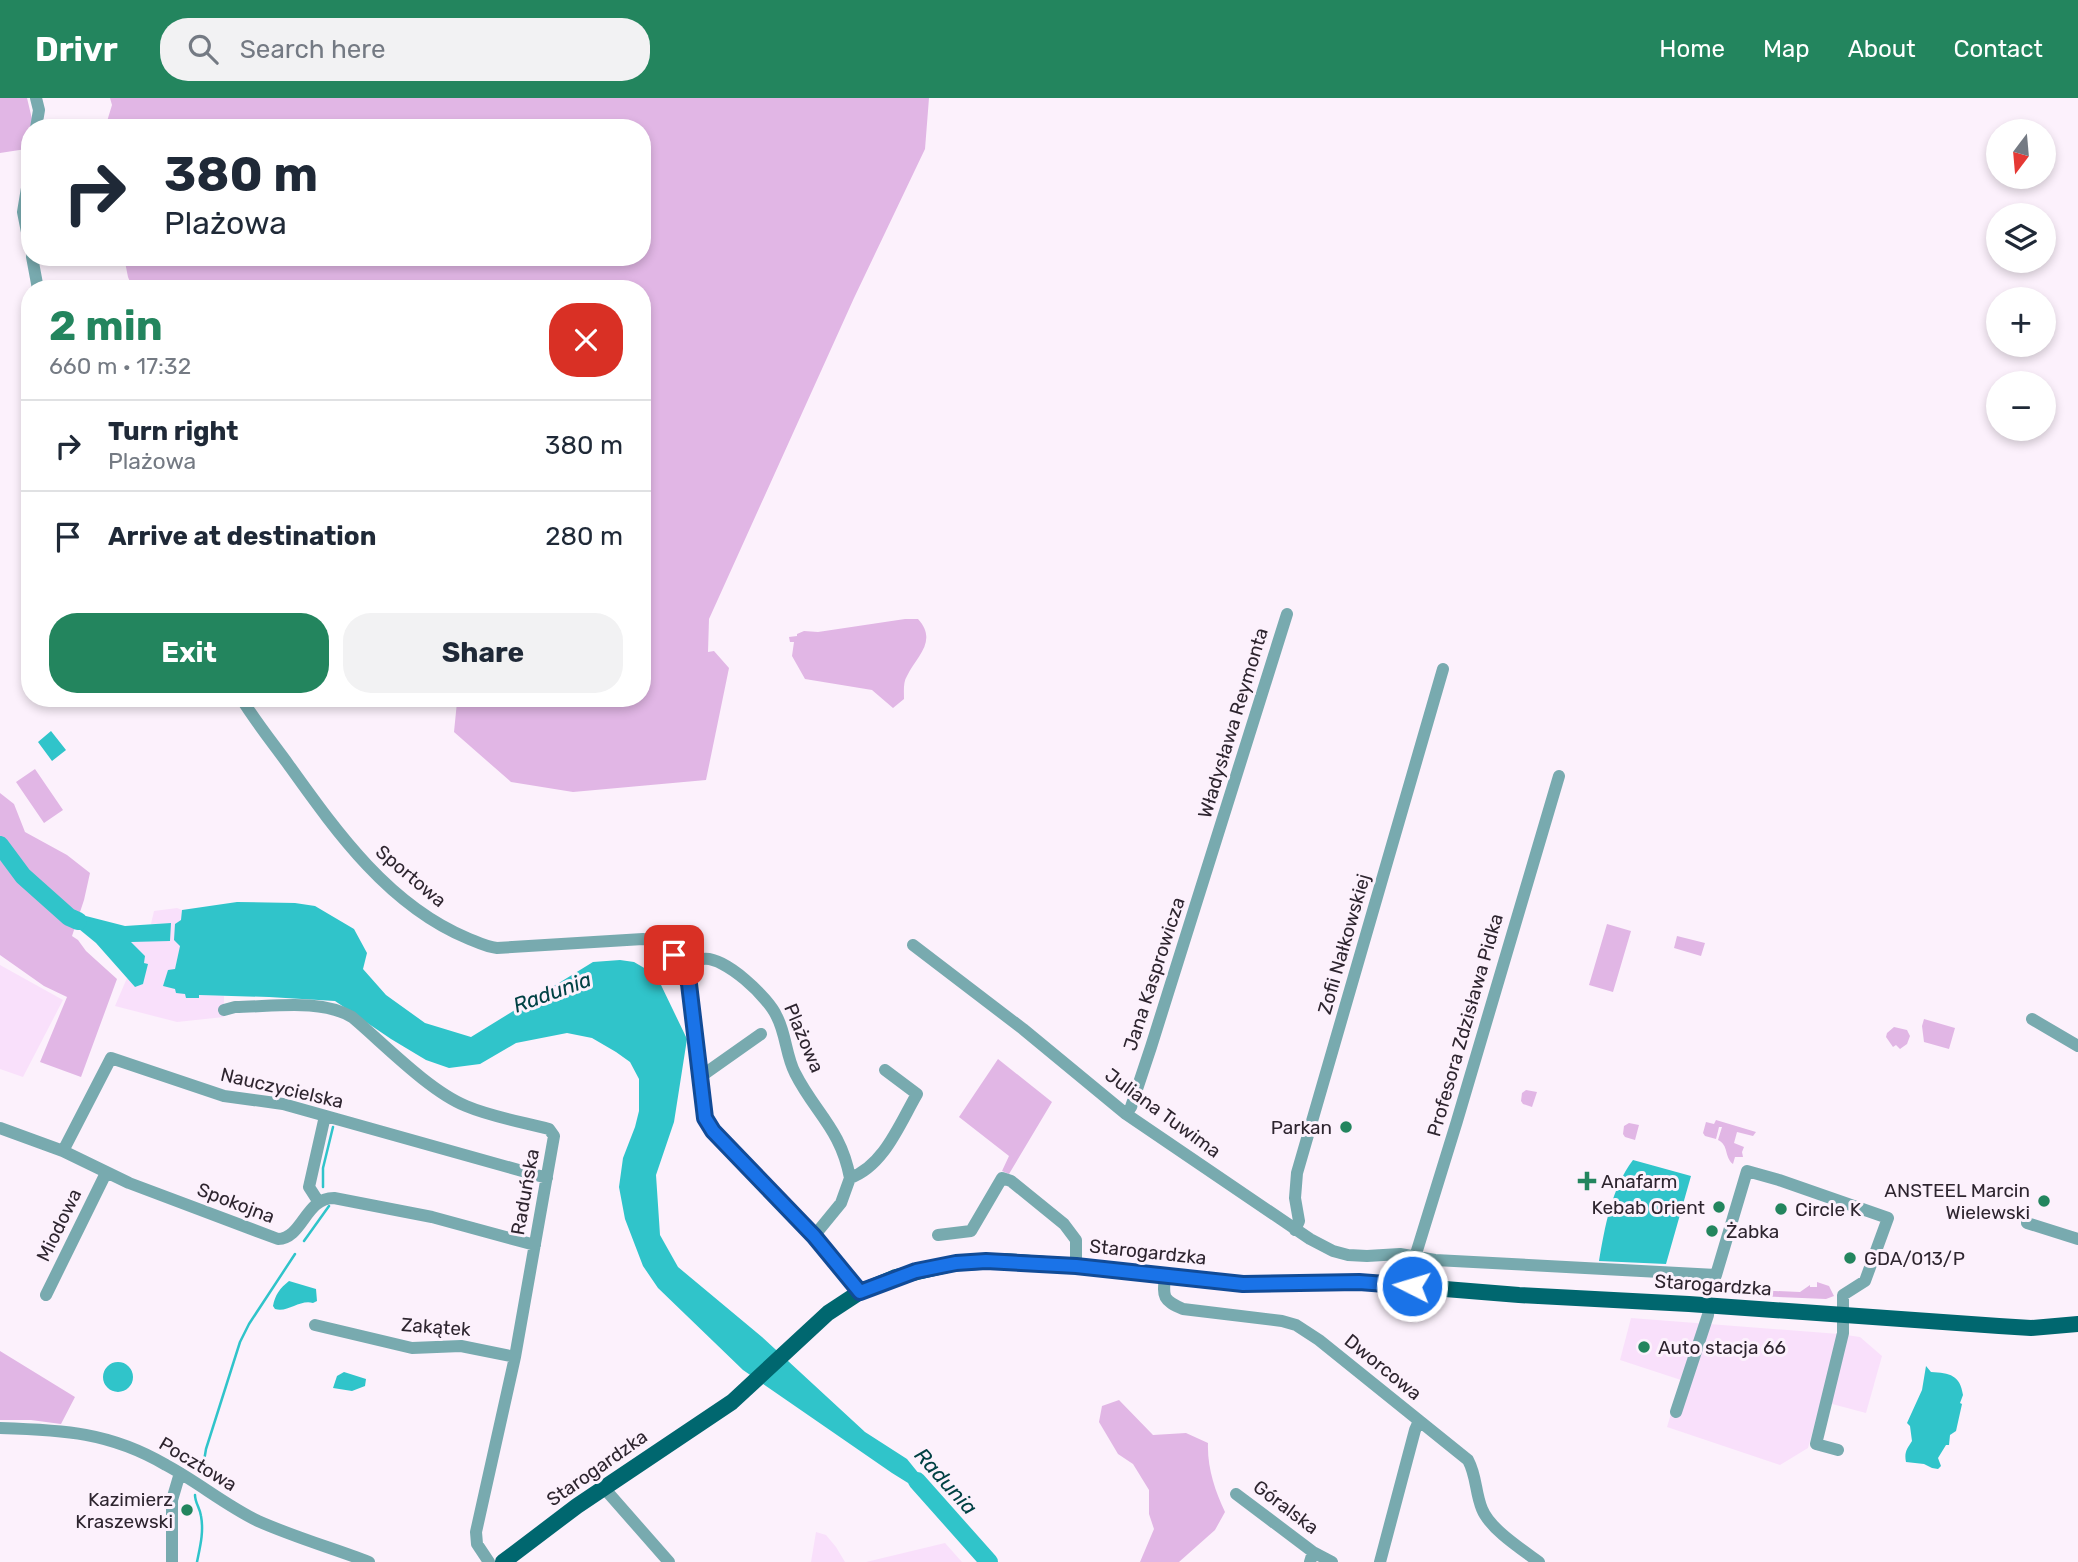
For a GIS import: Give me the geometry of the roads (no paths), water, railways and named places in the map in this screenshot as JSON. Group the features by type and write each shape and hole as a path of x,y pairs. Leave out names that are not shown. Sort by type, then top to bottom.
{"main road":[{"name":"Starogardzka","path":"503,1562 604,1488 720,1410 828,1313 860,1292 916,1271 956,1263 1002,1261 1076,1266 1243,1284 1359,1282 2010,1327 2078,1324"}],"street":[{"path":"36,98 39,110 38,119"},
{"name":"Władysława Reymonta","path":"1215,844 1287,614"},
{"name":"Zofii Nałkowskiej","path":"1295,1230 1299,1221 1295,1198 1297,1172 1443,668"},
{"name":"Sportowa","path":"247,707 310,795 368,867 408,903 445,929 485,946 497,948 630,938 649,939 674,955 683,968"},
{"name":"Profesora Zdzisława Pidka","path":"1412,1286 1415,1256 1559,776"},
{"name":"Jana Kasprowicza","path":"1126,1114 1131,1107 1215,844"},
{"name":"Juliana Tuwima","path":"914,945 1023,1029 1126,1114 1295,1230 1339,1253 1357,1256 1400,1254 1435,1260 1716,1275 1747,1171 1888,1218 1868,1276 1861,1284 1843,1295 1842,1314"},
{"name":"Plażowa","path":"683,968 702,959 726,965 771,1007 778,1018 790,1063 837,1138 850,1178"},
{"path":"683,968 689,984 705,1118 814,1236 860,1292"},
{"name":"Raduńska","path":"229,1009 318,1006 344,1012 453,1100 468,1107 549,1129 554,1136 515,1357 476,1532 477,1544 489,1562"},
{"path":"2032,1019 2078,1046"},
{"name":"Plażowa","path":"700,1077 761,1034"},
{"name":"Nauczycielska","path":"62,1152 111,1058 224,1096 283,1104 547,1178"},
{"path":"814,1236 841,1203 850,1178 866,1170 885,1149 917,1094 885,1070"},
{"path":"325,1116 309,1187 318,1201 334,1198 383,1207 432,1217 535,1245"},
{"name":"Spokojna","path":"0,1128 278,1239 289,1236 318,1201"},
{"name":"Miodowa","path":"46,1295 106,1172"},
{"path":"938,1235 971,1231 1002,1178 1011,1181 1064,1224 1076,1241 1076,1266"},
{"path":"2027,1223 2078,1240"},
{"name":"Dworcowa","path":"1165,1275 1163,1294 1168,1303 1183,1309 1282,1321 1306,1330 1468,1460 1476,1478 1484,1513 1523,1557 1539,1562"},
{"path":"1676,1412 1709,1305"},
{"path":"1838,1450 1816,1444 1843,1333 1842,1314"},
{"name":"Zakątek","path":"314,1325 412,1348 461,1346 515,1357"},
{"path":"1380,1562 1419,1421"},
{"name":"Pocztowa","path":"0,1428 83,1433 135,1449 259,1521 369,1562"},
{"path":"173,1562 172,1500 180,1474"},
{"path":"604,1488 669,1562"},
{"name":"Góralska","path":"1236,1494 1312,1557 1332,1562"}],"water":[{"path":"51,731 66,750 52,761 38,742"},
{"path":"237,902 315,906 354,929 367,953 363,969 386,995 425,1023 471,1037 593,962 620,960 634,962 646,969 661,985 687,1039 674,1122 656,1175 660,1235 678,1267 762,1337 865,1432 907,1459 945,1506 892,1473 743,1370 658,1288 643,1266 625,1219 619,1187 623,1158 639,1111 639,1079 630,1062 592,1038 567,1033 516,1043 480,1064 449,1068 426,1060 335,1001 199,995 199,998 186,998 185,994 176,993 175,989 163,986 168,970 175,969 180,946 174,940 175,924 181,920 182,910"},
{"path":"63,904 82,915 125,926 171,923 170,941 131,942 145,956 144,963 148,964 143,984 135,987 96,943 57,911"},
{"path":"1633,1160 1691,1176 1666,1264 1599,1261 1614,1196"},
{"path":"289,1281 316,1289 317,1301 275,1309 273,1306 277,1295"},
{"path":"118,1362 129,1366 133,1377 129,1388 118,1392 107,1388 103,1377 107,1366"},
{"path":"1926,1366 1931,1372 1944,1373 1957,1379 1963,1395 1956,1431 1950,1435 1949,1445 1946,1445 1938,1458 1941,1466 1938,1469 1906,1462 1905,1459 1912,1441 1907,1423 1922,1390"},
{"path":"344,1372 366,1379 365,1386 352,1391 333,1388 337,1376"}],"waterway":[{"name":"Radunia","path":"0,845 23,876 69,917 78,921"},
{"path":"323,1187 323,1168 333,1127"},
{"path":"304,1241 329,1206"},
{"path":"202,1473 206,1449 240,1342 295,1254"},
{"name":"Radunia","path":"917,1481 989,1562"},
{"path":"195,1495 202,1528 197,1562"}],"place":[{"name":"Parkan","path":"1346,1127"},
{"name":"Anafarm","path":"1587,1181"},
{"name":"ANSTEEL Marcin Wielewski","path":"2044,1201"},
{"name":"Kebab Orient","path":"1719,1207"},
{"name":"Circle K","path":"1781,1209"},
{"name":"Żabka","path":"1712,1231"},
{"name":"GDA/013/P","path":"1850,1258"},
{"name":"Auto stacja 66","path":"1644,1347"},
{"name":"Kazimierz Kraszewski","path":"187,1510"}]}
